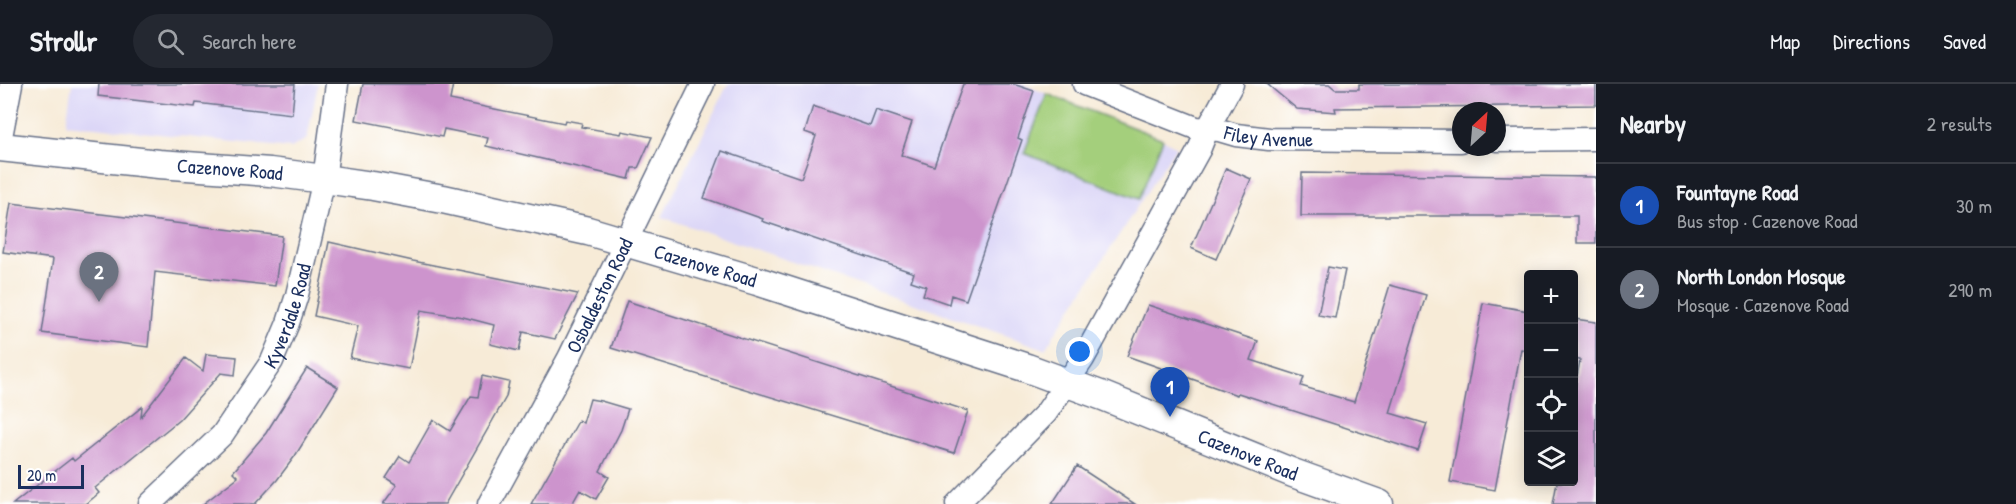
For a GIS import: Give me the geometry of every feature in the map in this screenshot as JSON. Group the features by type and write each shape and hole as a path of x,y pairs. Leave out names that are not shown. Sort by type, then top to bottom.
{"street":[{"path":"0,142 11,84"},
{"name":"Kyverdale Road","path":"150,504 222,435 272,361 297,295 324,178 337,84"},
{"name":"Osbaldeston Road","path":"489,504 569,358 703,84"},
{"name":"Filey Avenue","path":"1084,84 1196,128 1219,130 1236,135 1269,138 1452,141"},
{"path":"957,504 1046,414 1067,383 1199,150 1232,84"},
{"path":"1506,140 1596,140"},
{"name":"Cazenove Road","path":"0,147 137,162 324,178 489,208 627,241 1027,368 1379,504"}],"shaded area":[{"path":"72,84 318,84 307,139 291,148 66,124"},
{"path":"728,84 1022,84 1163,139 1176,147 1045,349 662,217"}],"green space":[{"path":"1047,94 1163,139 1139,199 1024,153"}],"building":[{"path":"99,84 295,84 292,114 196,103 195,107 98,96"},
{"path":"363,84 453,84 450,100 564,123 565,120 582,123 581,127 652,137 638,168 632,168 629,179 486,146 488,138 444,129 442,137 356,120"},
{"path":"963,84 1013,84 1034,91 1018,138 1022,140 966,300 951,295 949,304 923,295 926,286 911,281 914,273 762,221 763,219 704,198 722,151 801,178 816,136 805,132 813,106 870,126 876,110 912,122 901,155 934,166"},
{"path":"1267,84 1329,84 1335,89 1359,89 1359,84 1596,84 1596,105 1506,106 1506,102 1452,102 1452,107 1335,108 1336,112 1297,109"},
{"path":"1226,168 1251,179 1216,259 1191,248"},
{"path":"1302,173 1596,177 1596,243 1577,243 1577,216 1301,216"},
{"path":"11,203 282,236 275,286 155,272 148,347 42,333 53,259 3,252"},
{"path":"329,242 578,294 555,339 523,332 519,351 490,344 494,325 421,310 409,369 350,358 358,326 314,316"},
{"path":"1328,267 1345,270 1335,318 1318,315"},
{"path":"1390,285 1426,295 1390,413 1427,424 1418,451 1238,393 1237,395 1127,356 1148,305 1258,341 1251,360 1304,377 1301,386 1354,402"},
{"path":"627,301 968,411 954,453 611,348"},
{"path":"1483,303 1524,310 1524,349 1521,349 1495,490 1450,482"},
{"path":"1578,320 1596,322 1596,504 1553,504 1556,486 1578,486 1578,371 1580,360 1578,360"},
{"path":"206,354 237,357 235,375 221,373 179,420 95,488 99,493 86,504 13,504 72,458 74,461 142,407 141,417 186,358 203,371"},
{"path":"307,368 338,387 295,456 277,480 255,504 203,504 238,477 233,472 266,433"},
{"path":"482,376 509,382 506,397 445,504 383,504 397,485 386,478 400,456 409,462 433,420 450,431 471,396 478,397"},
{"path":"590,399 628,409 621,430 600,471 609,477 596,499 580,490 572,504 531,504 579,420 583,423"},
{"path":"1077,466 1135,504 1052,504"}],"place":[{"name":"North London Mosque","path":"99,302"},
{"name":"Fountayne Road","path":"1170,417"}]}
